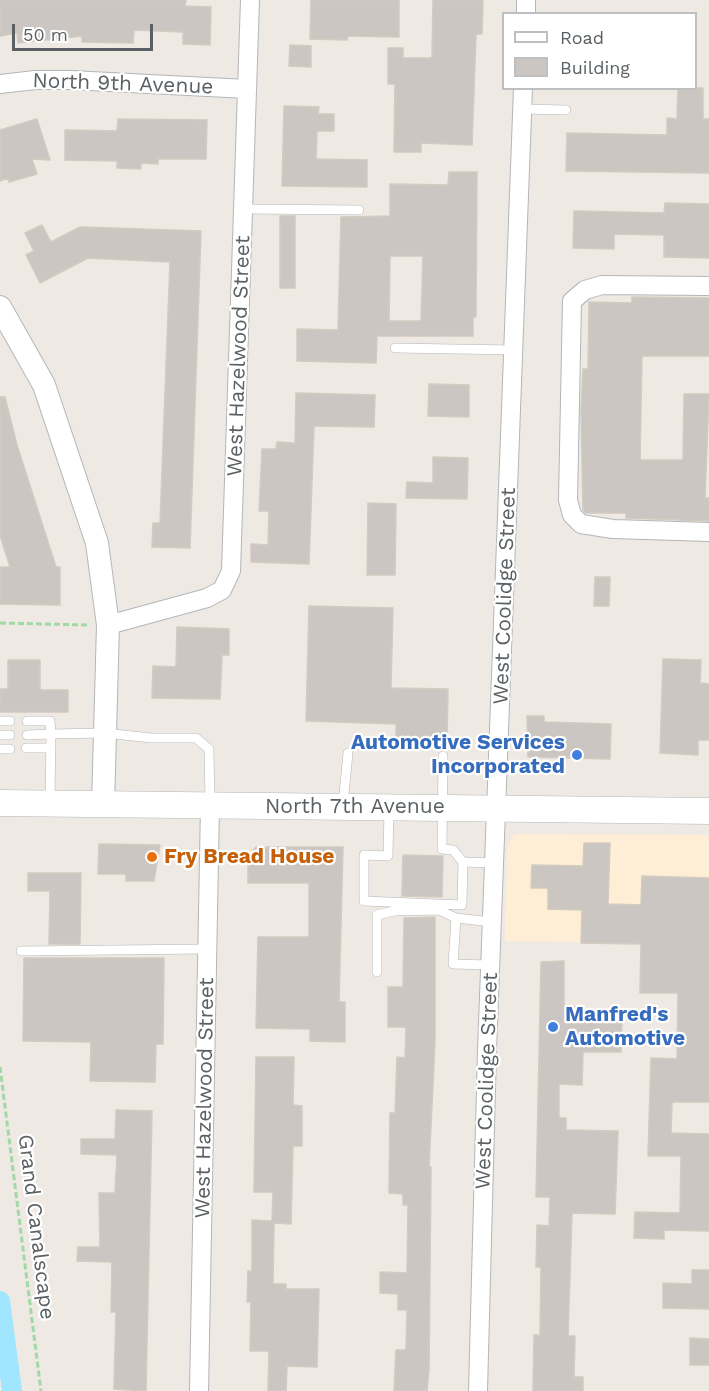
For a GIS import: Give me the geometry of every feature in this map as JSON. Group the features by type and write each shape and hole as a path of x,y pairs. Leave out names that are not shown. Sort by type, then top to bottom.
{"main road":[{"name":"North 7th Avenue","path":"0,803 709,810"}],"street":[{"name":"West Hazelwood Street","path":"108,625 207,598 222,590 231,571 250,0"},
{"name":"North 9th Avenue","path":"0,84 34,80 71,80 247,89"},
{"name":"West Coolidge Street","path":"478,1391 490,965 523,90"},
{"path":"709,286 602,285 585,290 572,301 568,500 572,515 581,524 613,529 709,532"},
{"path":"0,307 28,353 58,421 97,543 108,625 103,805"},
{"name":"West Hazelwood Street","path":"199,1391 210,806"}],"lane":[{"path":"523,109 566,110"},
{"path":"244,209 358,210"},
{"path":"395,348 514,350"},
{"path":"27,721 50,721 50,804"},
{"path":"27,735 105,733 151,738 196,738 209,750 210,806"},
{"path":"26,748 51,748"},
{"path":"343,807 348,753"},
{"path":"389,807 388,856 364,855 364,901 462,904 463,862 453,850 442,849 443,756"},
{"path":"463,862 494,863"},
{"path":"377,972 377,915 394,911 439,910 456,918 492,921"},
{"path":"456,918 453,964 490,965"},
{"path":"21,951 207,950"}],"path":[{"path":"0,623 108,625"},
{"name":"Grand Canalscape","path":"0,1067 41,1391"}],"shaded area":[{"path":"514,835 709,835 709,944 505,941 507,845"}],"building":[{"path":"0,0 186,0 185,6 211,7 210,45 183,44 183,32 134,30 133,43 82,42 82,36 18,43 17,33 0,36"},
{"path":"311,0 399,0 399,37 348,36 347,40 310,39"},
{"path":"433,0 483,0 482,34 476,34 472,145 421,143 421,152 394,152 395,84 388,84 388,48 403,48 403,58 432,58"},
{"path":"290,45 311,46 311,67 289,66"},
{"path":"703,88 703,119 709,119 709,173 566,171 567,133 667,135 667,118 677,119 678,90"},
{"path":"284,106 319,107 318,114 334,114 334,131 317,131 316,159 367,160 367,187 282,186"},
{"path":"37,119 50,160 32,159 37,174 9,182 8,178 0,181 0,130"},
{"path":"118,119 207,120 206,159 158,159 158,164 141,163 141,169 117,168 117,161 65,160 65,130 117,131"},
{"path":"449,172 477,172 476,317 473,317 473,336 377,336 376,363 297,361 297,329 338,330 341,217 390,216 390,184 448,185","holes":["390,256 423,256 421,321 389,321"]},
{"path":"665,203 709,204 709,258 664,257 664,235 614,234 614,249 573,248 574,211 664,213"},
{"path":"280,216 295,216 295,288 280,288"},
{"path":"42,225 51,242 80,227 201,231 190,548 152,547 153,523 160,523 170,262 88,258 40,283 26,255 34,251 25,233"},
{"path":"632,297 709,298 709,356 642,356 640,460 683,460 684,394 709,394 705,498 709,498 709,521 626,518 626,513 586,513 583,510 581,410 583,369 588,369 589,302 632,303"},
{"path":"429,384 469,385 469,417 428,416"},
{"path":"296,393 375,395 374,427 314,426 309,564 251,562 251,544 268,545 269,511 259,511 262,449 276,449 277,442 295,443"},
{"path":"0,397 5,397 17,445 56,567 60,567 60,605 0,604 0,567 10,567 0,535"},
{"path":"433,457 468,458 467,499 406,498 407,482 433,483"},
{"path":"368,503 396,504 395,575 367,575"},
{"path":"595,577 610,577 609,606 594,606"},
{"path":"309,606 393,608 391,688 448,689 447,740 396,739 396,724 306,721"},
{"path":"177,627 229,629 229,655 222,655 220,699 152,698 153,666 176,667"},
{"path":"663,659 701,660 700,683 709,684 709,740 698,740 698,755 660,753"},
{"path":"8,660 40,660 40,690 68,690 68,712 0,712 0,689 8,689"},
{"path":"527,716 544,716 544,722 611,724 610,759 528,757"},
{"path":"584,843 610,843 608,904 641,905 642,876 709,878 709,1102 672,1102 671,1133 709,1134 709,1231 664,1230 664,1239 634,1238 635,1212 680,1213 681,1156 648,1156 651,1058 677,1059 678,993 640,993 641,944 581,943 582,910 548,909 548,888 531,888 532,865 583,866"},
{"path":"99,844 160,845 154,881 126,881 126,874 98,874"},
{"path":"256,847 343,847 339,1002 345,1002 345,1042 310,1041 310,1029 256,1028 258,937 309,937 309,883 248,883 248,856"},
{"path":"403,855 443,856 442,897 402,896"},
{"path":"28,873 81,873 80,944 49,944 50,891 28,891"},
{"path":"435,917 435,1042 429,1167 431,1167 429,1370 427,1391 394,1391 396,1350 406,1350 407,1310 398,1310 398,1294 380,1293 380,1272 407,1273 408,1205 403,1205 403,1194 389,1193 390,1113 395,1113 397,1057 405,1058 406,1027 388,1027 388,987 403,987 404,918"},
{"path":"24,958 164,958 163,1044 156,1044 155,1082 90,1081 91,1042 23,1041"},
{"path":"564,961 564,1006 582,1007 582,1020 622,1020 621,1052 583,1052 582,1085 559,1084 559,1118 566,1118 566,1130 618,1131 615,1214 572,1213 568,1336 575,1336 574,1377 583,1377 583,1391 533,1391 534,1335 540,1335 541,1267 536,1267 537,1225 549,1226 550,1197 536,1197 541,962"},
{"path":"256,1057 294,1057 293,1105 302,1106 302,1146 293,1146 291,1224 274,1223 273,1284 286,1284 286,1289 319,1289 317,1367 287,1366 286,1391 268,1391 269,1351 250,1351 251,1302 247,1302 248,1271 252,1271 252,1220 272,1221 273,1192 254,1192"},
{"path":"116,1110 152,1111 146,1391 114,1389 116,1312 111,1312 112,1262 77,1261 78,1247 100,1247 99,1193 115,1193 117,1155 81,1154 81,1139 115,1139"},
{"path":"692,1270 709,1270 709,1309 663,1308 663,1283 692,1284"},
{"path":"690,1338 709,1339 709,1365 690,1365"}],"waterway":[{"path":"0,1301 12,1391"}],"place":[{"name":"Automotive Services Incorporated","path":"577,755"},
{"name":"Fry Bread House","path":"152,857"},
{"name":"Manfred's Automotive","path":"553,1027"}]}
